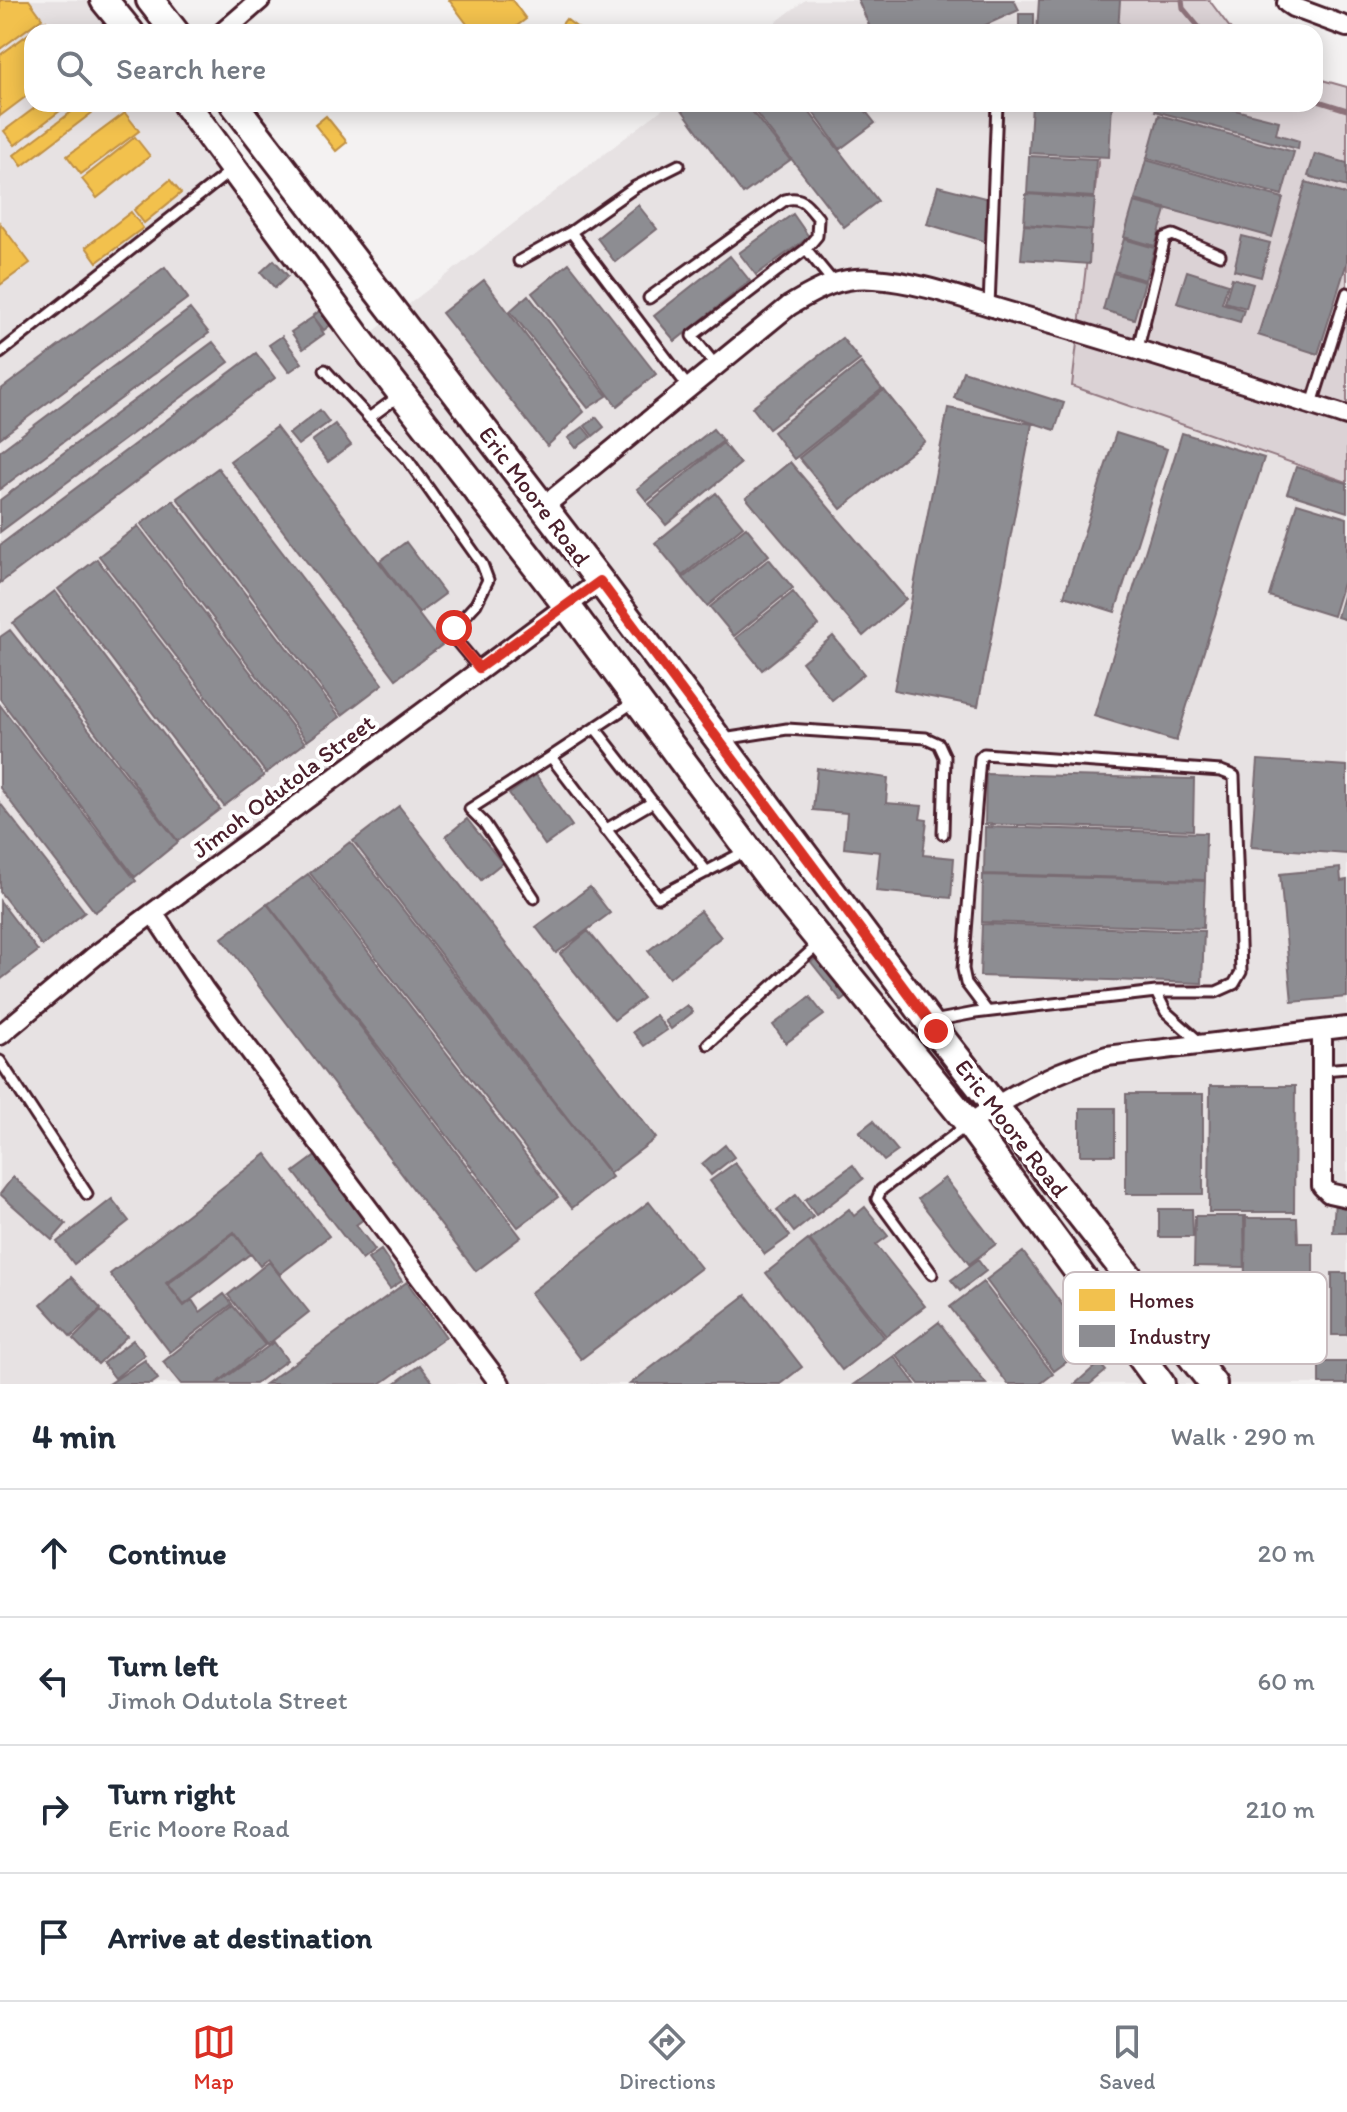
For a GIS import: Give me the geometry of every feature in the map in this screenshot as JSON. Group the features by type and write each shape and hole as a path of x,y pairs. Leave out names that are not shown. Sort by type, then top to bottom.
{"street":[{"path":"104,0 124,24"},
{"path":"150,0 169,24"},
{"path":"232,24 260,0"},
{"path":"1289,0 1287,3 1293,7 1347,27"},
{"name":"Eric Moore Road","path":"192,112 748,850 969,1124 1078,1272"},
{"name":"Eric Moore Road","path":"240,112 600,581 716,741 930,1022 1126,1272"},
{"path":"543,507 789,306 833,282 874,279 989,306 1138,348 1347,416"},
{"name":"Jimoh Odutola Street","path":"0,1035 153,913 600,581"},
{"path":"153,913 205,991 500,1384"},
{"path":"969,1124 996,1105 1072,1066 1107,1056 1347,1027"},
{"path":"1322,1031 1322,1186 1329,1193 1347,1197"},
{"name":"Eric Moore Road","path":"1146,1364 1161,1384"},
{"name":"Eric Moore Road","path":"1197,1364 1213,1384"}],"lane":[{"path":"989,306 997,112"},
{"path":"519,261 571,232 635,187 679,165"},
{"path":"0,353 234,168"},
{"path":"649,298 785,200 794,197 803,201 818,218 817,236 806,249 692,336 717,367"},
{"path":"571,232 689,388"},
{"path":"1138,348 1165,238 1173,235 1220,255"},
{"path":"806,249 833,282"},
{"path":"1312,404 1347,293"},
{"path":"325,370 408,460 482,564 488,580 476,604 454,628 454,638 479,668"},
{"path":"369,418 402,393"},
{"path":"534,898 485,824 470,809 637,700"},
{"path":"595,728 707,872"},
{"path":"716,741 787,729 926,738 939,744 945,757 943,834"},
{"path":"930,1022 987,1011 1156,992 1216,992 1234,984 1241,972 1234,776 1221,771 984,754 978,762 963,969 966,983 987,1011"},
{"path":"551,757 658,897 748,850"},
{"path":"605,830 653,802"},
{"path":"708,1044 820,943"},
{"path":"1156,992 1166,1012 1202,1044"},
{"path":"0,1061 87,1194"},
{"path":"1323,1070 1347,1068"},
{"path":"932,1274 877,1199 881,1190 969,1124"}],"shaded area":[{"path":"0,0 106,0 124,24 24,24 24,112 192,112 365,338 659,112 1285,112 1347,147 1347,1384 0,1384"},
{"path":"805,0 1193,0 1211,24 774,24"},
{"path":"1118,0 1209,0 1227,24 1115,24"},
{"path":"1323,80 1347,87 1347,482 1072,386 1104,112 1323,112"}],"building: Homes":[{"path":"0,0 29,0 42,18 34,24 24,24 24,31 0,49"},
{"path":"449,0 512,0 526,19 519,24 467,24"},
{"path":"24,37 24,98 0,116 0,55"},
{"path":"29,112 58,112 15,145 4,131"},
{"path":"71,112 93,112 22,166 14,155"},
{"path":"125,113 139,131 81,174 67,156"},
{"path":"326,116 347,142 336,151 315,125"},
{"path":"135,137 150,156 97,198 82,179"},
{"path":"170,180 181,193 144,223 134,210"},
{"path":"131,212 143,228 97,262 86,247"},
{"path":"0,223 30,263 0,285"}],"building: Industry":[{"path":"858,0 1014,0 1019,10 988,24 868,24"},
{"path":"1039,0 1120,0 1118,24 1038,24"},
{"path":"1019,14 1034,14 1034,24 1019,24"},
{"path":"684,112 752,112 790,160 743,194"},
{"path":"755,112 809,112 878,201 844,227"},
{"path":"813,112 866,112 875,123 840,149"},
{"path":"1032,112 1112,112 1109,157 1029,153"},
{"path":"1159,112 1243,112 1279,121 1276,134 1299,141 1298,149"},
{"path":"1159,115 1294,152 1282,195 1147,158"},
{"path":"1315,154 1347,163 1347,187 1308,176"},
{"path":"1029,156 1096,159 1094,197 1027,193"},
{"path":"1146,160 1283,198 1272,237 1135,200"},
{"path":"1306,182 1347,195 1347,262 1318,354 1258,335"},
{"path":"938,186 989,199 987,242 927,224"},
{"path":"1026,194 1095,199 1092,230 1024,224"},
{"path":"1134,202 1166,210 1155,246 1124,237"},
{"path":"638,205 657,229 615,262 597,238"},
{"path":"793,214 809,237 756,275 739,253"},
{"path":"1024,225 1091,230 1089,264 1021,259"},
{"path":"1242,236 1270,243 1261,277 1234,270"},
{"path":"1124,239 1155,248 1145,280 1114,271"},
{"path":"730,256 750,281 675,341 654,316"},
{"path":"274,260 288,276 275,288 261,272"},
{"path":"569,263 656,374 617,406 532,293"},
{"path":"165,267 188,298 0,438 0,390"},
{"path":"1187,271 1228,284 1222,303 1244,310 1240,322 1177,303"},
{"path":"1113,273 1145,282 1134,319 1103,310"},
{"path":"1232,278 1253,284 1246,308 1225,302"},
{"path":"484,280 584,412 547,446 442,313"},
{"path":"528,295 607,396 588,408 510,311"},
{"path":"190,309 209,333 0,489 0,451"},
{"path":"322,309 333,323 324,330 313,316"},
{"path":"313,317 324,334 303,349 291,332"},
{"path":"282,336 302,363 289,372 269,345"},
{"path":"842,338 860,360 769,429 752,407"},
{"path":"213,342 229,362 0,532 0,500"},
{"path":"256,353 275,378 0,583 0,545"},
{"path":"861,363 882,389 794,459 773,432"},
{"path":"963,371 1064,403 1055,430 954,398"},
{"path":"884,390 925,441 841,509 799,458"},
{"path":"948,408 1032,424 978,706 894,690"},
{"path":"320,410 329,422 298,445 289,434"},
{"path":"596,417 604,427 593,436 585,426"},
{"path":"335,424 351,445 328,462 312,441"},
{"path":"276,427 442,645 396,679 230,461"},
{"path":"583,427 591,437 576,448 568,438"},
{"path":"713,429 723,441 647,501 637,489"},
{"path":"1116,433 1167,449 1115,612 1064,596"},
{"path":"1182,433 1264,458 1176,741 1094,716"},
{"path":"723,443 740,464 666,525 649,504"},
{"path":"790,462 906,599 863,636 746,498"},
{"path":"1296,467 1347,483 1347,512 1287,493"},
{"path":"218,468 383,684 342,715 177,498"},
{"path":"716,493 743,526 682,576 655,543"},
{"path":"173,500 340,717 307,741 141,524"},
{"path":"1297,503 1347,518 1347,570 1333,616 1269,596"},
{"path":"138,526 305,743 266,773 99,556"},
{"path":"746,527 769,555 707,606 683,578"},
{"path":"406,542 445,594 419,613 380,561"},
{"path":"97,559 264,776 224,806 58,589"},
{"path":"769,559 793,588 734,636 710,607"},
{"path":"1347,582 1347,620 1337,617"},
{"path":"55,591 220,809 178,841 13,623"},
{"path":"793,592 819,625 762,670 736,638"},
{"path":"10,630 178,842 135,877 0,699 0,637"},
{"path":"833,636 864,674 832,700 802,662"},
{"path":"0,705 136,881 95,912 0,788"},
{"path":"1258,760 1347,766 1347,854 1251,847"},
{"path":"817,768 888,778 886,803 922,806 920,819 927,820 923,855 954,858 951,898 876,891 880,852 844,848 847,813 813,810"},
{"path":"986,774 1194,779 1193,830 985,824"},
{"path":"536,775 572,826 545,845 509,794"},
{"path":"0,803 85,912 42,946 0,892"},
{"path":"399,806 656,1138 610,1173 353,841"},
{"path":"467,819 502,863 481,880 446,836"},
{"path":"985,827 1206,833 1205,880 984,874"},
{"path":"350,842 612,1177 572,1208 310,873"},
{"path":"1340,868 1341,881 1347,880 1347,997 1292,1002 1280,874"},
{"path":"308,874 558,1197 518,1227 268,904"},
{"path":"983,875 1205,881 1203,928 982,922"},
{"path":"590,887 610,913 556,953 536,927"},
{"path":"0,901 38,951 0,980"},
{"path":"267,904 521,1237 476,1271 222,938"},
{"path":"700,911 721,937 669,978 648,951"},
{"path":"982,924 1204,931 1202,983 980,976"},
{"path":"588,931 643,998 614,1020 560,954"},
{"path":"822,954 852,993 842,1001 811,962"},
{"path":"810,997 824,1015 786,1043 773,1025"},
{"path":"687,1005 693,1012 671,1029 665,1021"},
{"path":"656,1015 667,1030 644,1046 633,1032"},
{"path":"1210,1086 1295,1086 1294,1212 1209,1212"},
{"path":"1126,1094 1203,1094 1203,1194 1126,1194"},
{"path":"1080,1108 1115,1108 1115,1155 1080,1155"},
{"path":"873,1121 898,1151 884,1161 859,1132"},
{"path":"725,1145 734,1157 711,1175 702,1164"},
{"path":"266,1154 329,1236 280,1274 268,1259 260,1266 234,1232 166,1283 184,1306 192,1300 200,1312 224,1294 232,1304 170,1352 110,1274"},
{"path":"317,1155 365,1218 356,1225 375,1250 362,1260 294,1172"},
{"path":"735,1163 790,1236 765,1254 710,1181"},
{"path":"853,1165 863,1179 816,1215 805,1200"},
{"path":"13,1177 66,1224 52,1240 0,1194"},
{"path":"945,1178 996,1244 969,1264 918,1199"},
{"path":"796,1195 813,1217 794,1232 777,1210"},
{"path":"112,1199 129,1221 74,1264 57,1242"},
{"path":"1335,1200 1347,1201 1347,1233 1333,1233"},
{"path":"649,1202 701,1268 581,1359 530,1293"},
{"path":"865,1207 888,1236 876,1245 925,1306 886,1336 810,1240 849,1209 854,1216"},
{"path":"1159,1209 1192,1209 1193,1237 1159,1237"},
{"path":"1195,1216 1246,1216 1245,1267 1194,1266"},
{"path":"1244,1218 1297,1218 1298,1243 1313,1243 1313,1272 1245,1272"},
{"path":"234,1233 250,1254 184,1305 168,1284"},
{"path":"808,1240 884,1337 842,1370 766,1273"},
{"path":"381,1250 402,1281 390,1289 368,1259"},
{"path":"1023,1252 1063,1306 1064,1364 1054,1371 986,1280"},
{"path":"978,1260 986,1271 960,1291 951,1280"},
{"path":"269,1262 309,1312 267,1345 228,1295"},
{"path":"1332,1273 1347,1273 1347,1335 1332,1335"},
{"path":"71,1277 101,1309 71,1337 41,1304"},
{"path":"407,1282 446,1337 380,1384 265,1384"},
{"path":"983,1282 1053,1374 1040,1384 1008,1384 950,1307"},
{"path":"746,1295 802,1367 780,1384 630,1384"},
{"path":"233,1306 265,1345 216,1384 181,1384 163,1362"},
{"path":"101,1311 127,1336 98,1364 73,1339"},
{"path":"939,1322 986,1384 919,1384 896,1355"},
{"path":"133,1340 145,1355 115,1378 103,1363"},
{"path":"274,1342 287,1360 255,1384 217,1384"},
{"path":"894,1356 915,1384 855,1384"},
{"path":"145,1360 158,1379 151,1384 109,1384"},
{"path":"1347,1362 1347,1384 1319,1384 1319,1364"},
{"path":"1098,1364 1106,1371 1090,1384 1075,1384"},
{"path":"420,1365 434,1384 394,1384"}],"waterway":[{"path":"1182,0 1183,8 1196,24"},
{"path":"1323,102 1347,110"}],"route":[{"path":"454,628 454,638 479,668 600,581 716,741 936,1031"}]}
